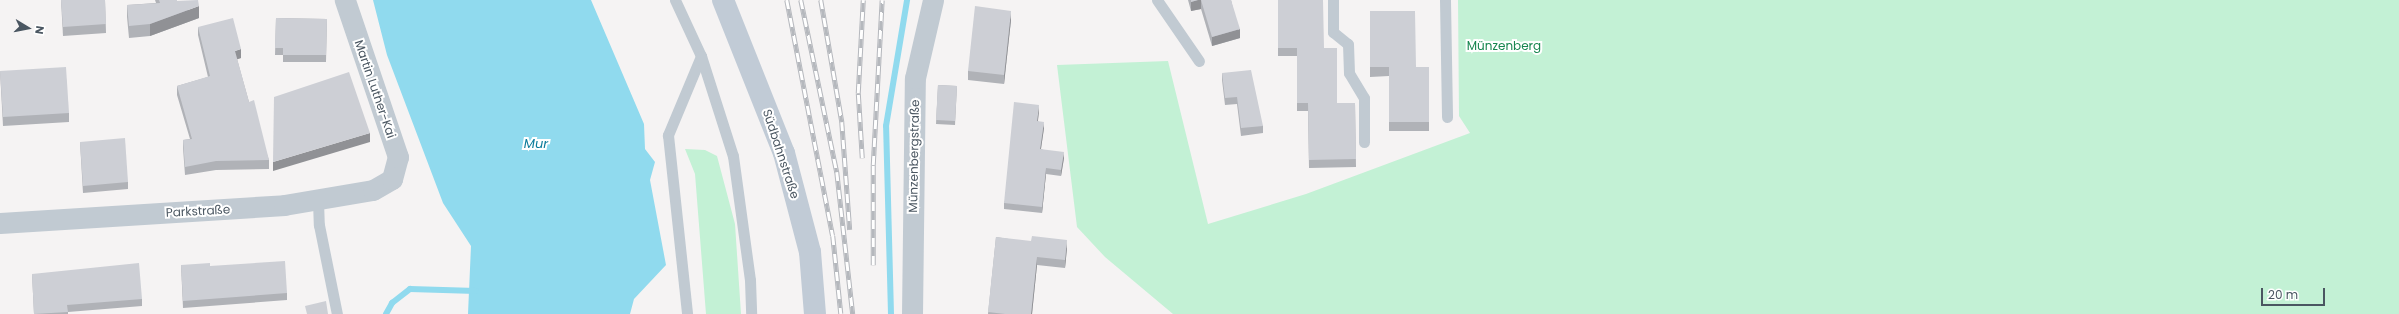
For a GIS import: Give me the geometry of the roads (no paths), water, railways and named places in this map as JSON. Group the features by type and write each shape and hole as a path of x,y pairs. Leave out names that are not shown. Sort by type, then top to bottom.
{"main road":[{"name":"Südbahnstraße","path":"723,0 784,153 810,252 815,314"}],"street":[{"name":"Martin Luther-Kai","path":"345,0 398,157 392,179"},
{"name":"Münzenbergstraße","path":"912,314 915,78 933,0"},
{"name":"Parkstraße","path":"0,222 318,202 373,190 392,179"}],"lane":[{"path":"675,0 701,56 733,156 750,280 751,314"},
{"path":"1157,0 1199,60"},
{"path":"1333,0 1333,32 1348,44 1349,73 1364,98 1364,142"},
{"path":"1446,0 1447,117"},
{"path":"686,314 672,177 668,153 668,135 701,56"},
{"path":"318,202 319,225 337,314"}],"water":[{"name":"Mur","path":"373,0 591,0 644,124 645,149 655,162 650,180 666,265 634,299 630,314 468,314 471,246 443,203 387,55"}],"waterway":[{"path":"891,314 886,126 907,0"},
{"path":"386,314 392,303 410,289 476,291"}],"railway":[{"path":"787,0 833,236 841,314"},
{"path":"801,0 837,172 853,314"},
{"path":"821,0 842,122 850,230"},
{"path":"862,158 858,93 863,0"},
{"path":"873,265 873,165 882,0"}],"park label":[{"name":"Münzenberg","path":"1504,46"}]}
